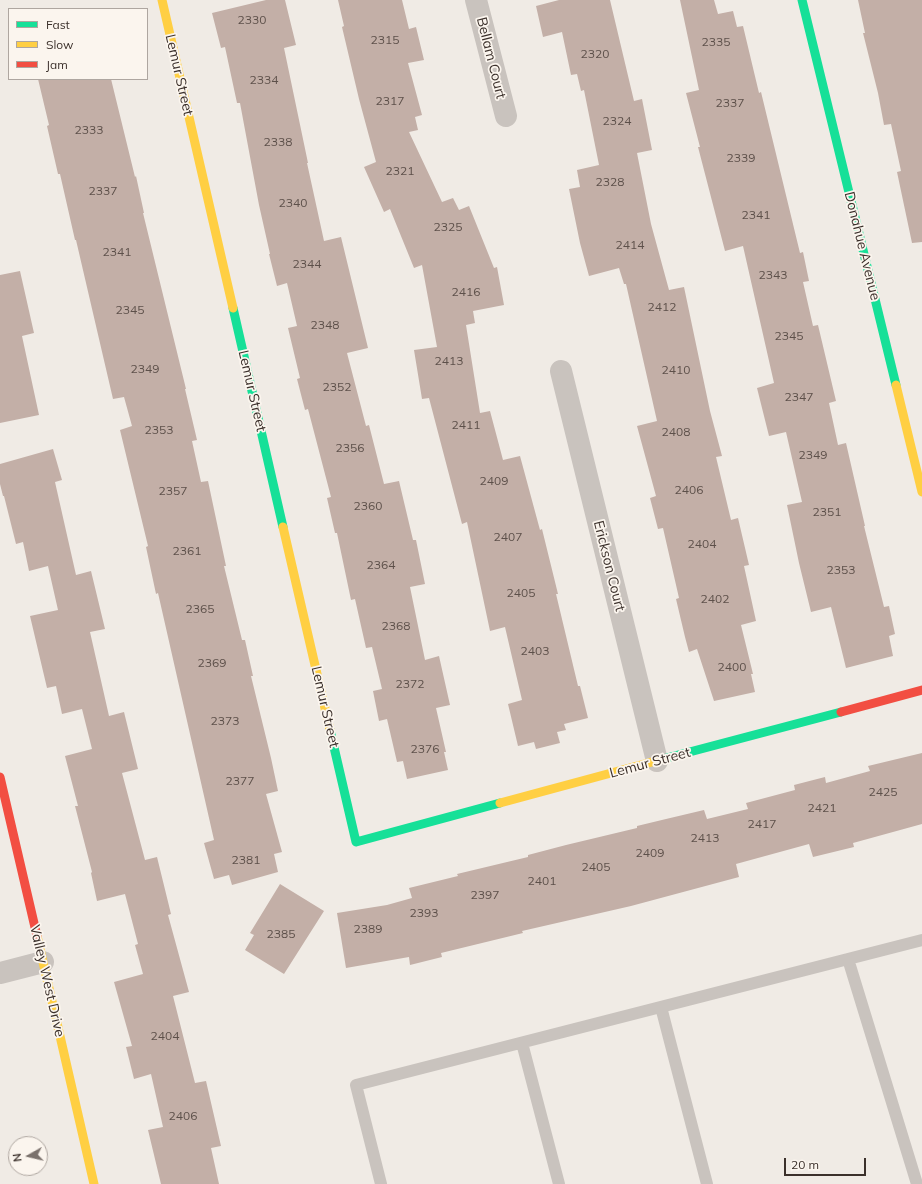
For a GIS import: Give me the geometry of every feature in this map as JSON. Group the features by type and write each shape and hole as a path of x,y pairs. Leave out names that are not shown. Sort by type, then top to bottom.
{"street":[{"name":"Lemur Street","path":"162,0 356,842 922,690"},
{"name":"Bellam Court","path":"476,0 506,116"},
{"name":"Donahue Avenue","path":"802,0 922,492"},
{"name":"Erickson Court","path":"561,371 657,761"},
{"name":"Valley West Drive","path":"0,777 94,1184"},
{"path":"0,973 43,962"}],"lane":[{"path":"381,1184 356,1086 922,940"},
{"path":"848,959 917,1184"},
{"path":"661,1007 706,1184"},
{"path":"522,1043 559,1184"}],"building":[{"path":"266,0 285,0 296,45 284,48 324,241 341,237 368,348 347,353 366,426 369,425 384,484 399,481 413,540 416,540 425,584 410,587 425,660 439,656 450,705 436,708 446,752 444,752 448,770 407,779 403,761 397,762 387,719 379,721 373,691 382,689 372,647 366,648 355,599 351,600 337,533 335,533 327,498 331,497 308,409 305,410 297,379 300,378 288,328 297,326 287,283 277,286 259,205 240,103 237,103 225,47 221,48 212,13"},
{"path":"338,0 402,0 409,29 416,27 424,60 408,63 422,115 415,117 418,130 409,132 442,202 453,198 459,210 469,206 494,268 497,267 504,305 473,311 475,323 466,325 480,413 490,411 503,460 520,456 540,530 542,529 578,686 580,686 588,718 564,724 566,730 557,732 560,743 536,749 534,742 518,746 508,704 522,700 505,627 490,631 467,522 462,524 429,398 422,399 414,350 437,347 422,265 414,268 390,209 384,212 364,167 376,162 342,27 344,26"},
{"path":"559,0 610,0 634,101 642,99 652,150 637,153 651,224 669,290 684,287 710,411 722,456 716,457 731,520 738,518 749,565 744,566 756,621 741,625 753,674 751,674 755,692 714,701 697,649 689,652 676,599 679,598 663,528 658,529 650,498 656,496 637,426 657,421 626,284 624,284 619,268 589,276 580,243 569,189 580,187 577,170 599,165 584,90 581,91 577,74 571,75 562,32 543,37 536,6"},
{"path":"680,0 714,0 718,14 733,11 737,27 743,26 759,93 761,92 800,253 803,252 809,281 803,282 813,326 818,325 836,401 829,403 838,445 846,443 884,607 889,606 895,634 889,636 893,656 846,668 831,607 811,612 787,505 802,502 786,432 769,436 757,388 774,383 743,246 725,251 698,147 700,147 686,93 699,90"},
{"path":"858,0 922,0 922,242 912,243 897,172 901,171 891,124 884,125 878,93 863,33 865,33"},
{"path":"38,80 111,80 135,177 136,176 143,213 186,389 197,440 192,441 201,482 208,481 226,566 224,566 242,640 245,640 253,676 251,676 278,791 266,794 282,852 274,854 278,872 232,885 229,875 214,879 204,843 214,840 158,593 156,594 146,547 148,546 120,430 132,426 124,397 113,399 60,174 58,174 47,126 49,125"},
{"path":"20,271 34,333 22,336 39,415 0,423 0,275"},
{"path":"53,449 62,480 55,482 76,575 91,571 105,629 90,632 109,716 124,712 138,769 122,773 145,860 157,857 171,914 168,915 189,992 173,996 195,1083 206,1081 221,1146 211,1148 219,1184 161,1184 148,1130 163,1127 151,1074 134,1079 126,1047 132,1046 114,982 143,974 135,945 138,944 125,894 97,901 92,872 75,806 78,806 65,756 92,749 82,709 62,714 56,686 47,688 30,616 58,610 48,566 29,571 23,542 16,544 0,484 0,464"},
{"path":"922,753 922,824 853,843 854,847 813,857 809,844 736,864 739,877 631,906 522,931 523,933 441,953 442,957 410,965 409,957 346,968 337,913 387,905 412,898 409,888 458,876 457,874 528,857 528,855 566,845 637,828 637,826 704,810 707,819 748,809 746,803 795,790 794,785 825,777 826,783 870,771 868,766"},
{"path":"280,884 324,911 284,974 245,950 254,935 250,933"}],"traffic: fast":[{"path":"802,0 896,385"},
{"path":"233,308 283,527"},
{"path":"663,759 841,712"},
{"path":"330,730 356,842 500,803"}],"traffic: slow":[{"path":"162,0 233,308"},
{"path":"896,385 922,492"},
{"path":"283,527 330,730"},
{"path":"500,803 663,759"},
{"path":"37,936 94,1184"}],"traffic: jam":[{"path":"841,712 922,690"},
{"path":"0,777 37,936"}]}
